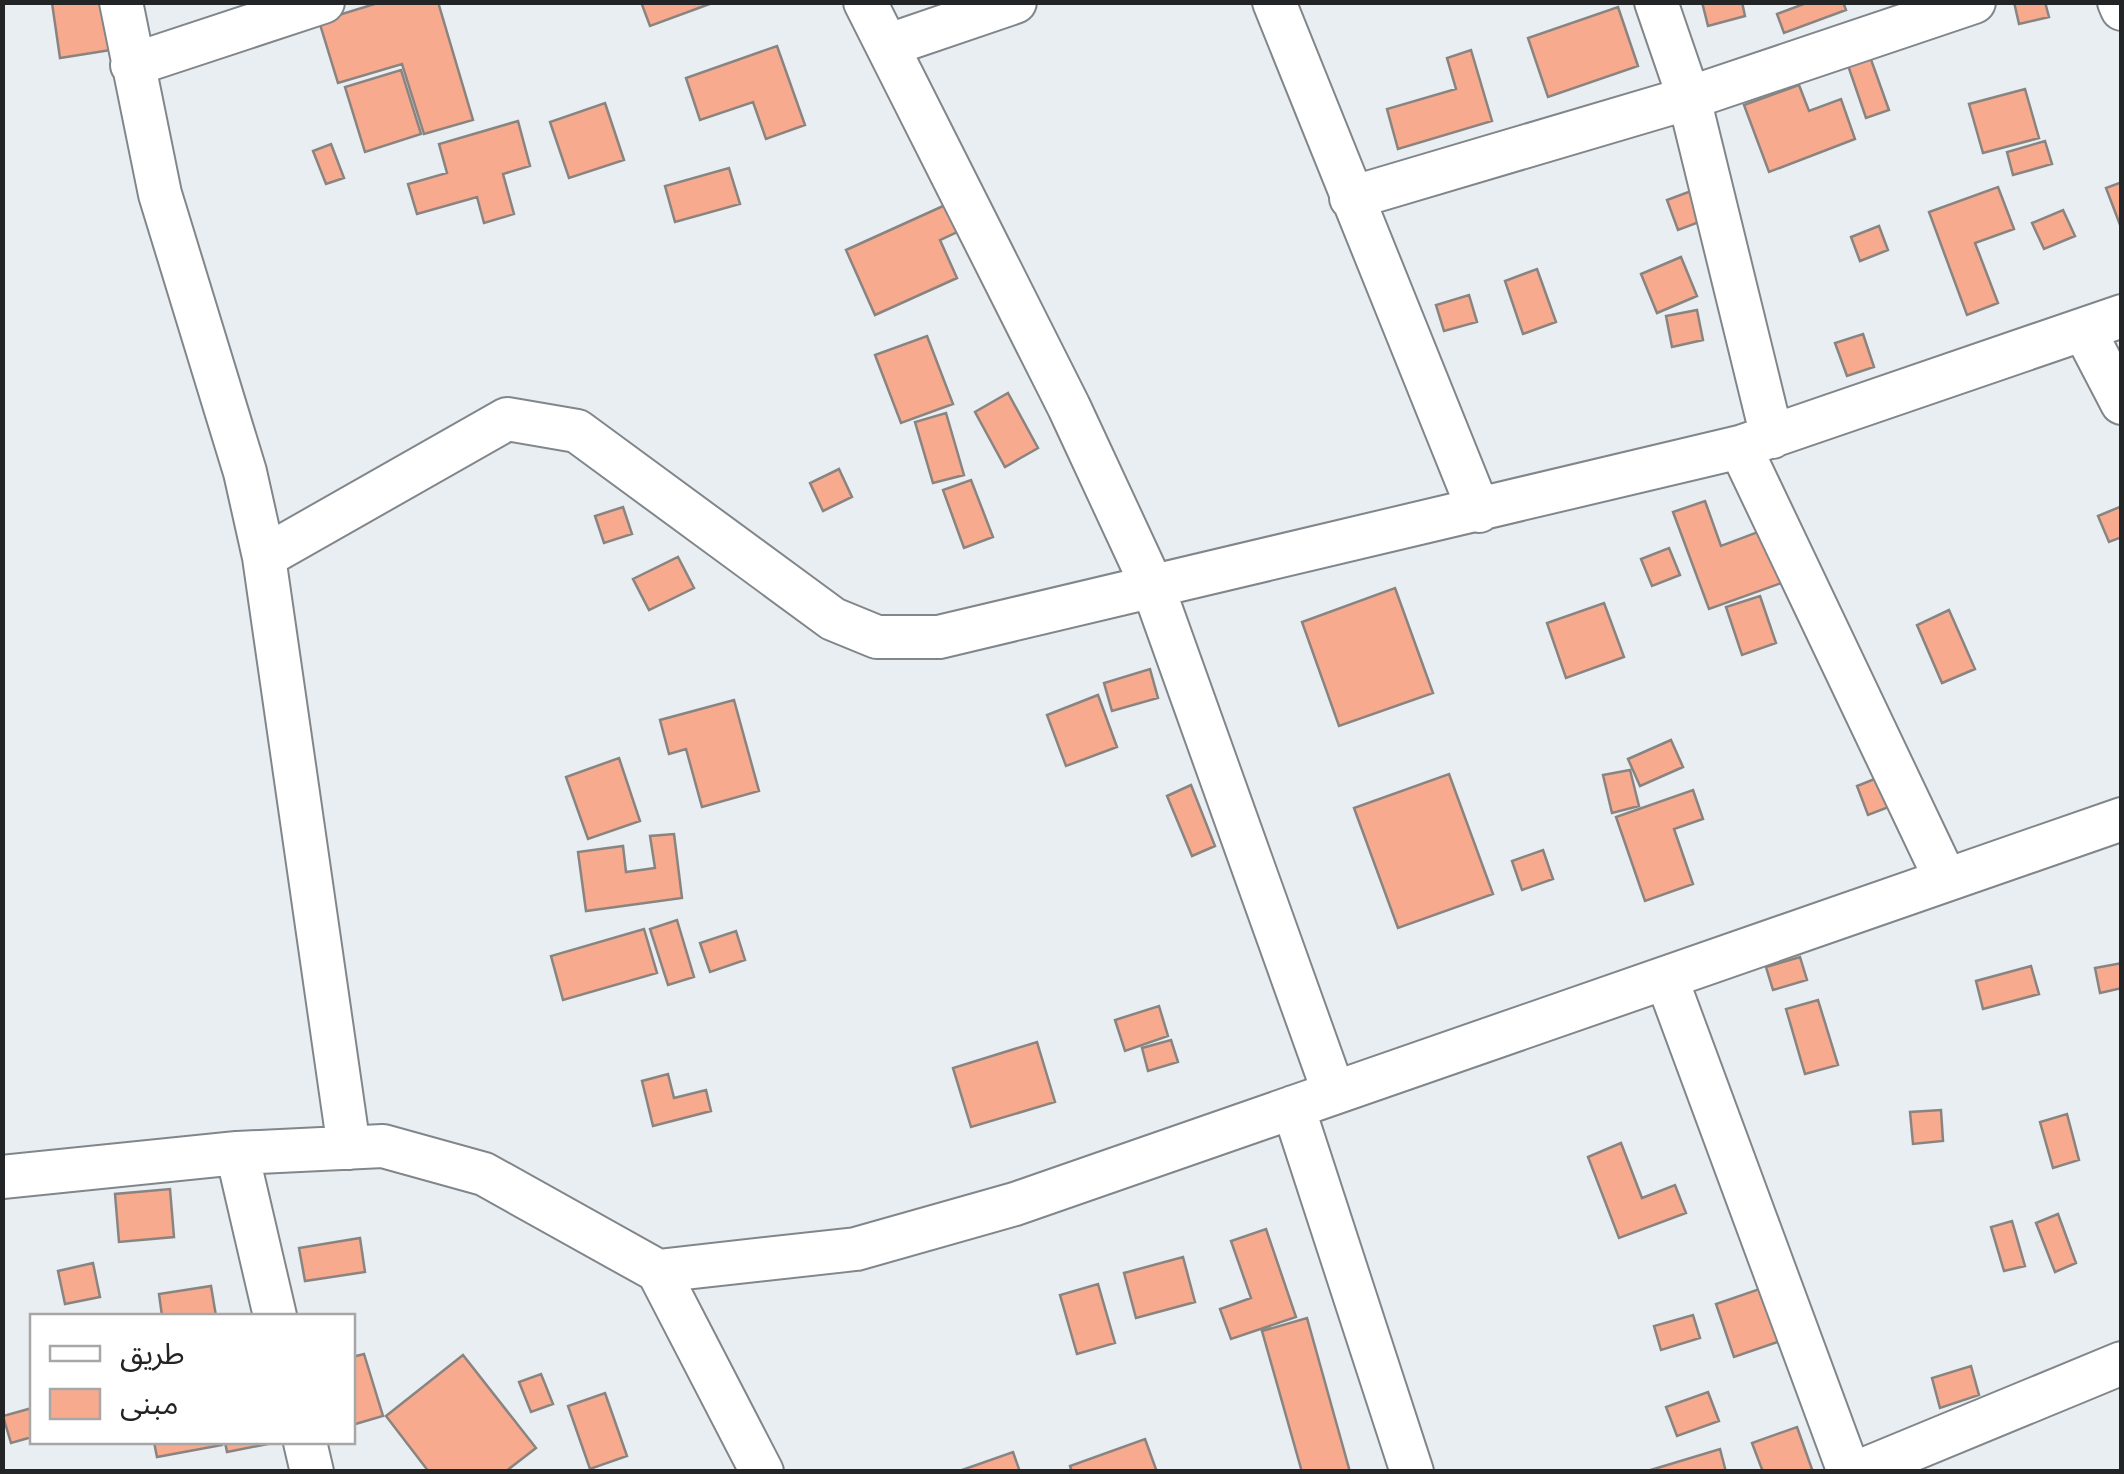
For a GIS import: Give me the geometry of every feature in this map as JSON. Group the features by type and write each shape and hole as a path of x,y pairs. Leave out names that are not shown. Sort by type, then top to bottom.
{"street":[{"path":"121,2 160,194 245,472 264,557 349,1148"},
{"path":"132,64 323,2"},
{"path":"865,2 1070,407 1154,590 1334,1093"},
{"path":"888,45 1015,2"},
{"path":"1274,2 1479,511"},
{"path":"1656,2 1689,98 1756,442 1946,880"},
{"path":"1352,198 1689,98 1974,2"},
{"path":"264,557 506,419 577,430 833,619 877,637 940,637 1154,590 1756,442 2103,324 2122,403"},
{"path":"2,1177 236,1153 382,1146 484,1174 658,1271 856,1249 1015,1204 2122,819"},
{"path":"1667,980 1849,1472"},
{"path":"1293,1108 1412,1472"},
{"path":"236,1153 276,1314"},
{"path":"658,1271 749,1468"},
{"path":"1858,1472 2122,1363"},
{"path":"305,1444 312,1472"}],"building":[{"path":"109,2 117,49 60,58 52,3"},
{"path":"381,2 438,2 473,120 424,134 402,64 338,83 319,21"},
{"path":"641,2 715,2 650,26"},
{"path":"1702,2 1742,2 1745,16 1708,26"},
{"path":"1809,2 1843,2 1846,10 1784,33 1777,14"},
{"path":"2014,2 2045,2 2049,17 2019,24"},
{"path":"1618,7 1638,66 1548,97 1528,38"},
{"path":"1864,40 1889,110 1866,118 1842,48"},
{"path":"777,46 805,125 766,139 753,102 700,120 686,78"},
{"path":"1471,50 1492,121 1398,149 1387,109 1456,89 1447,58"},
{"path":"401,70 421,134 365,152 345,87"},
{"path":"1799,85 1809,111 1841,99 1855,139 1769,172 1744,105"},
{"path":"2025,89 2039,138 1983,153 1969,104"},
{"path":"605,103 624,160 569,178 550,122"},
{"path":"518,121 530,166 503,174 514,214 484,223 477,197 417,214 408,184 447,173 439,144"},
{"path":"2045,141 2052,164 2013,175 2007,152"},
{"path":"331,144 344,178 326,184 313,151"},
{"path":"729,168 740,204 675,222 665,186"},
{"path":"1715,182 1726,212 1678,230 1667,200"},
{"path":"2122,182 2122,230 2106,188"},
{"path":"1998,187 2014,229 1975,243 1998,303 1967,315 1929,212"},
{"path":"952,202 964,229 940,240 957,278 875,315 846,250"},
{"path":"2063,210 2075,236 2044,249 2032,223"},
{"path":"1879,226 1888,250 1860,261 1851,237"},
{"path":"1681,257 1697,296 1657,313 1641,274"},
{"path":"1537,269 1556,322 1523,334 1505,281"},
{"path":"1469,295 1477,322 1444,331 1436,305"},
{"path":"1697,310 1703,340 1672,347 1666,316"},
{"path":"1863,334 1874,367 1847,376 1835,343"},
{"path":"927,336 953,404 901,423 875,355"},
{"path":"1008,393 1038,448 1005,467 975,412"},
{"path":"946,413 964,475 933,483 915,422"},
{"path":"839,469 852,497 823,511 810,483"},
{"path":"971,480 993,537 964,548 943,490"},
{"path":"1705,501 1721,546 1782,523 1801,576 1709,609 1673,512"},
{"path":"2122,506 2122,537 2109,542 2098,516"},
{"path":"623,507 632,534 604,543 595,516"},
{"path":"1669,548 1680,575 1652,586 1641,559"},
{"path":"678,557 694,588 649,610 633,579"},
{"path":"1395,588 1433,693 1339,726 1302,622"},
{"path":"1760,596 1776,643 1742,655 1726,607"},
{"path":"1604,603 1624,657 1566,678 1547,623"},
{"path":"1949,610 1975,669 1942,683 1917,625"},
{"path":"1150,669 1158,698 1112,711 1104,683"},
{"path":"1098,695 1117,747 1066,766 1047,715"},
{"path":"734,700 759,791 702,807 686,749 669,754 660,720"},
{"path":"1671,740 1683,767 1640,786 1628,759"},
{"path":"619,758 640,821 588,839 566,777"},
{"path":"1630,770 1639,806 1612,813 1603,775"},
{"path":"1449,774 1493,894 1398,928 1354,808"},
{"path":"1887,774 1899,803 1868,815 1857,786"},
{"path":"1191,785 1215,846 1192,856 1167,796"},
{"path":"1693,790 1703,819 1674,829 1693,884 1645,901 1616,817"},
{"path":"674,834 682,898 586,911 578,852 623,846 626,872 655,868 650,836"},
{"path":"1543,850 1553,879 1522,890 1512,861"},
{"path":"677,920 694,977 668,985 650,929"},
{"path":"644,929 657,973 563,1000 551,956"},
{"path":"736,931 745,960 710,972 700,943"},
{"path":"1800,957 1807,980 1773,990 1766,967"},
{"path":"2122,963 2122,988 2100,993 2095,968"},
{"path":"2031,966 2039,994 1983,1009 1976,981"},
{"path":"1818,1000 1838,1065 1805,1074 1786,1009"},
{"path":"1159,1006 1168,1036 1125,1051 1115,1020"},
{"path":"1171,1040 1178,1062 1148,1071 1142,1048"},
{"path":"1037,1042 1055,1102 971,1127 953,1068"},
{"path":"668,1074 674,1098 706,1090 711,1111 653,1126 642,1081"},
{"path":"1941,1110 1943,1141 1913,1144 1910,1112"},
{"path":"2067,1114 2079,1160 2053,1168 2040,1122"},
{"path":"1621,1143 1642,1198 1675,1185 1686,1213 1619,1238 1588,1157"},
{"path":"170,1189 174,1237 119,1242 115,1194"},
{"path":"2058,1214 2076,1263 2055,1272 2036,1223"},
{"path":"2012,1221 2025,1266 2004,1271 1991,1227"},
{"path":"1266,1229 1296,1317 1231,1339 1220,1309 1251,1298 1231,1241"},
{"path":"360,1238 365,1272 305,1281 299,1248"},
{"path":"1183,1257 1195,1302 1136,1318 1124,1273"},
{"path":"93,1263 100,1297 65,1304 58,1271"},
{"path":"1780,1282 1798,1335 1734,1357 1716,1304"},
{"path":"1098,1284 1115,1343 1077,1354 1060,1295"},
{"path":"211,1286 216,1314 162,1314 159,1294"},
{"path":"1693,1315 1700,1338 1661,1350 1654,1326"},
{"path":"1307,1318 1350,1472 1302,1472 1262,1331"},
{"path":"364,1354 383,1416 355,1424 355,1356"},
{"path":"463,1355 536,1448 505,1472 429,1472 386,1416"},
{"path":"1971,1366 1979,1395 1940,1408 1932,1378"},
{"path":"541,1374 553,1404 531,1412 519,1382"},
{"path":"1708,1392 1719,1421 1677,1436 1666,1407"},
{"path":"605,1393 627,1456 590,1469 568,1406"},
{"path":"30,1409 30,1438 11,1443 3,1416"},
{"path":"1797,1427 1813,1472 1763,1472 1752,1443"},
{"path":"1145,1439 1157,1472 1072,1472 1070,1466"},
{"path":"154,1444 222,1444 222,1445 157,1457"},
{"path":"225,1444 268,1444 227,1452"},
{"path":"1720,1449 1726,1472 1644,1472"},
{"path":"1013,1452 1020,1472 962,1470"}]}
